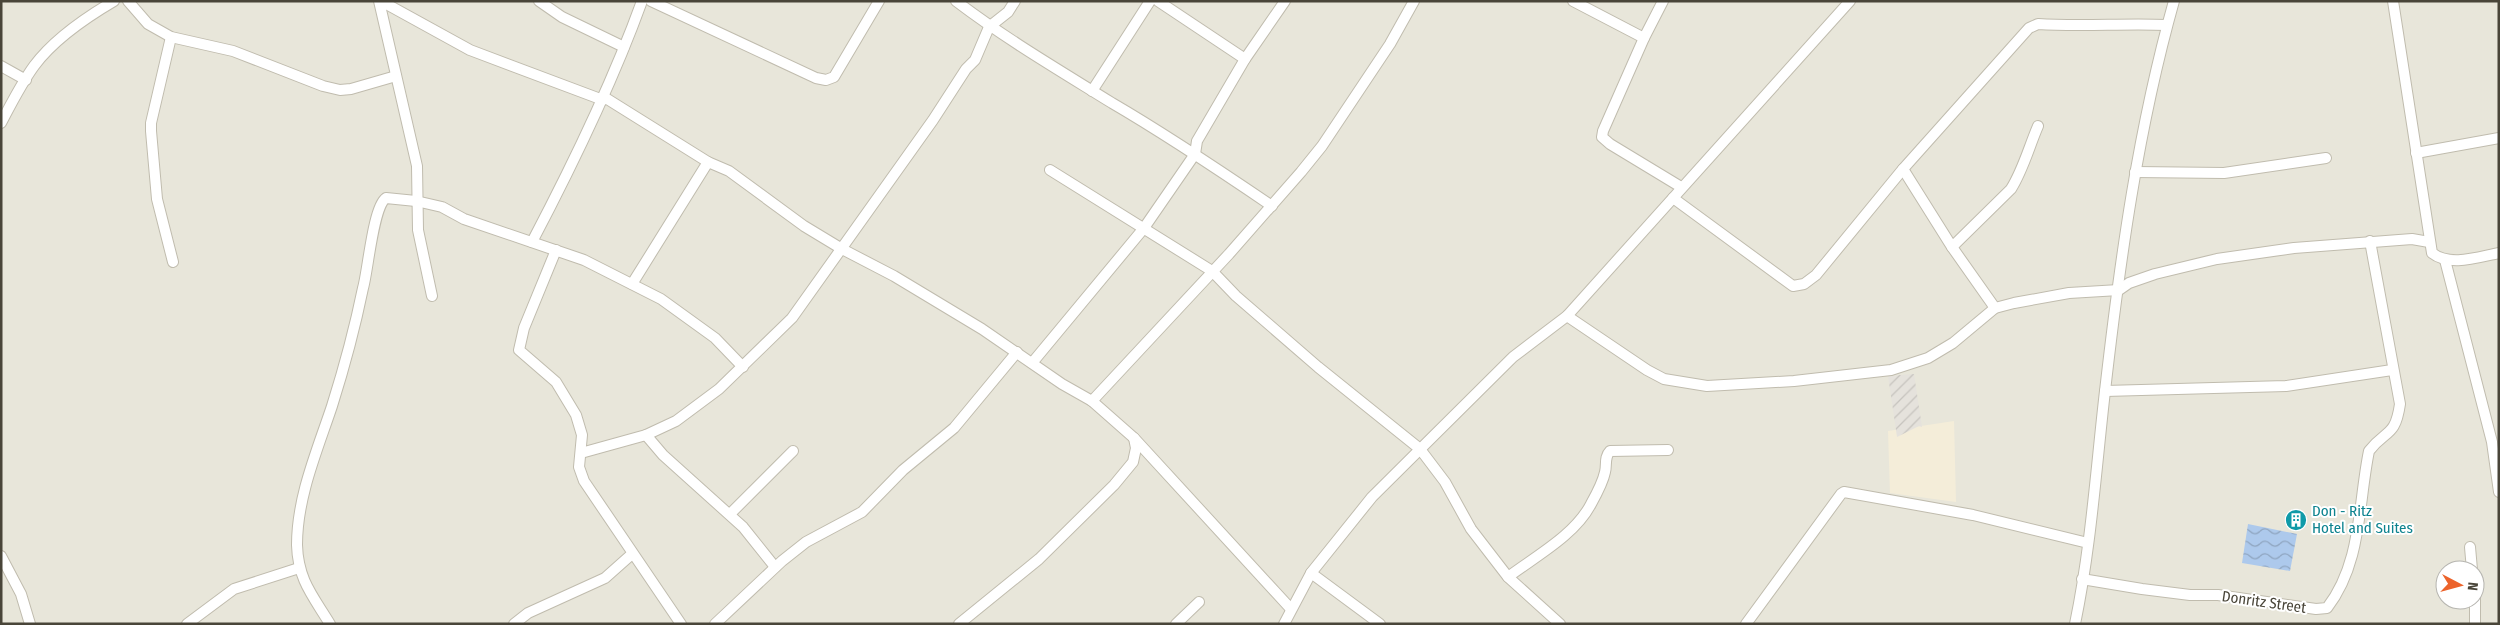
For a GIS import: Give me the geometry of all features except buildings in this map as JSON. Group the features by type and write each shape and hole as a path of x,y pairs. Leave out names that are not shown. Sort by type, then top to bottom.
{"street":[{"path":"1,123 34,66 70,30 114,1"},
{"path":"128,1 148,24 171,37 233,51 340,90 351,89 396,76"},
{"path":"380,1 417,166 418,188 416,201 418,230 432,296"},
{"path":"380,1 470,50 603,99 708,162 729,171 804,226 842,250 894,276 1018,352 1032,364 1092,401 1134,438 1292,609"},
{"path":"539,1 562,17 624,47"},
{"path":"532,242 563,183 603,99 642,1"},
{"path":"651,1 816,78 826,80 834,77 879,1"},
{"path":"956,1 989,26 1196,154 1272,206"},
{"path":"582,453 646,435 676,421 720,389 792,318 933,120 966,69 975,60 989,26 1008,12 1015,1"},
{"path":"1092,91 1150,1"},
{"path":"1158,1 1245,59"},
{"path":"1032,364 1144,228 1196,154 1197,141 1245,59 1285,1"},
{"path":"1092,401 1272,206 1322,146 1390,44 1414,1"},
{"path":"1573,1 1644,38"},
{"path":"1663,1 1644,38 1602,137 1610,144 1682,187"},
{"path":"1284,624 1310,573 1372,497 1513,357 1568,316 1850,1"},
{"path":"2075,624 2088,542 2105,391 2119,290 2124,234 2152,83 2174,1"},
{"path":"2393,1 2432,253 2445,260 2459,260 2499,253"},
{"path":"1673,198 1793,286 1804,284 1816,275 1903,169 2029,28 2038,24 2102,26 2137,23 2167,25"},
{"path":"171,37 151,123 157,199 173,262"},
{"path":"1,66 26,80"},
{"path":"1952,247 2011,189 2018,178 2026,153 2038,126"},
{"path":"2416,153 2499,138"},
{"path":"2135,172 2224,173 2326,158"},
{"path":"632,284 708,162"},
{"path":"1903,169 1952,247 1995,308"},
{"path":"1050,170 1212,271 1236,296 1420,449 1445,482 1471,529 1508,577 1560,624"},
{"path":"330,624 306,588 299,568 297,544 303,498 364,288 374,227 381,201 393,198 416,201 442,208 464,218 584,260 660,299 715,338 744,366"},
{"path":"1568,316 1646,370 1664,379 1707,386 1794,381 1891,370 1928,358 1947,347 1995,308 2069,293 2119,290 2129,283 2155,274 2217,259 2370,241 2412,239 2429,242"},
{"name":"Donritz Street","path":"2082,579 2190,595 2218,595 2316,609 2327,608 2335,598 2348,571 2360,518 2369,451 2388,435 2398,421 2400,404 2392,370 2370,241"},
{"path":"556,250 524,328 519,350 556,382 570,402 582,435 582,453 579,467 584,481 681,624"},
{"path":"2445,260 2492,442 2499,492"},
{"path":"715,624 775,567 806,542 862,512 903,470 954,428 1018,352"},
{"path":"2105,391 2286,386 2392,370"},
{"path":"646,435 663,455 743,527 775,567"},
{"path":"959,624 1039,559 1114,485 1133,462 1136,448 1134,438"},
{"path":"1508,577 1562,536 1581,518 1590,505 1605,473 1606,458 1610,451 1668,450"},
{"path":"730,514 793,451"},
{"path":"1746,624 1844,492 1973,515 2088,542"},
{"path":"2470,547 2471,560"},
{"path":"514,624 528,613 605,578 632,554"},
{"path":"1,556 21,594 30,624"},
{"path":"187,624 234,589 299,568"},
{"path":"1310,573 1380,624"},
{"path":"1176,624 1199,602"},
{"path":"2475,610 2475,624"}],"shaded area":[{"path":"1,1 2499,1 2499,624 1,624"},
{"path":"1914,374 1922,427 1919,426 1897,437 1888,376"},
{"path":"1954,421 1956,502 1890,493 1888,431"}],"water":[{"path":"2248,524 2297,534 2290,571 2242,563"}],"place":[{"name":"Don - Ritz Hotel and Suites","path":"2296,520"}]}
